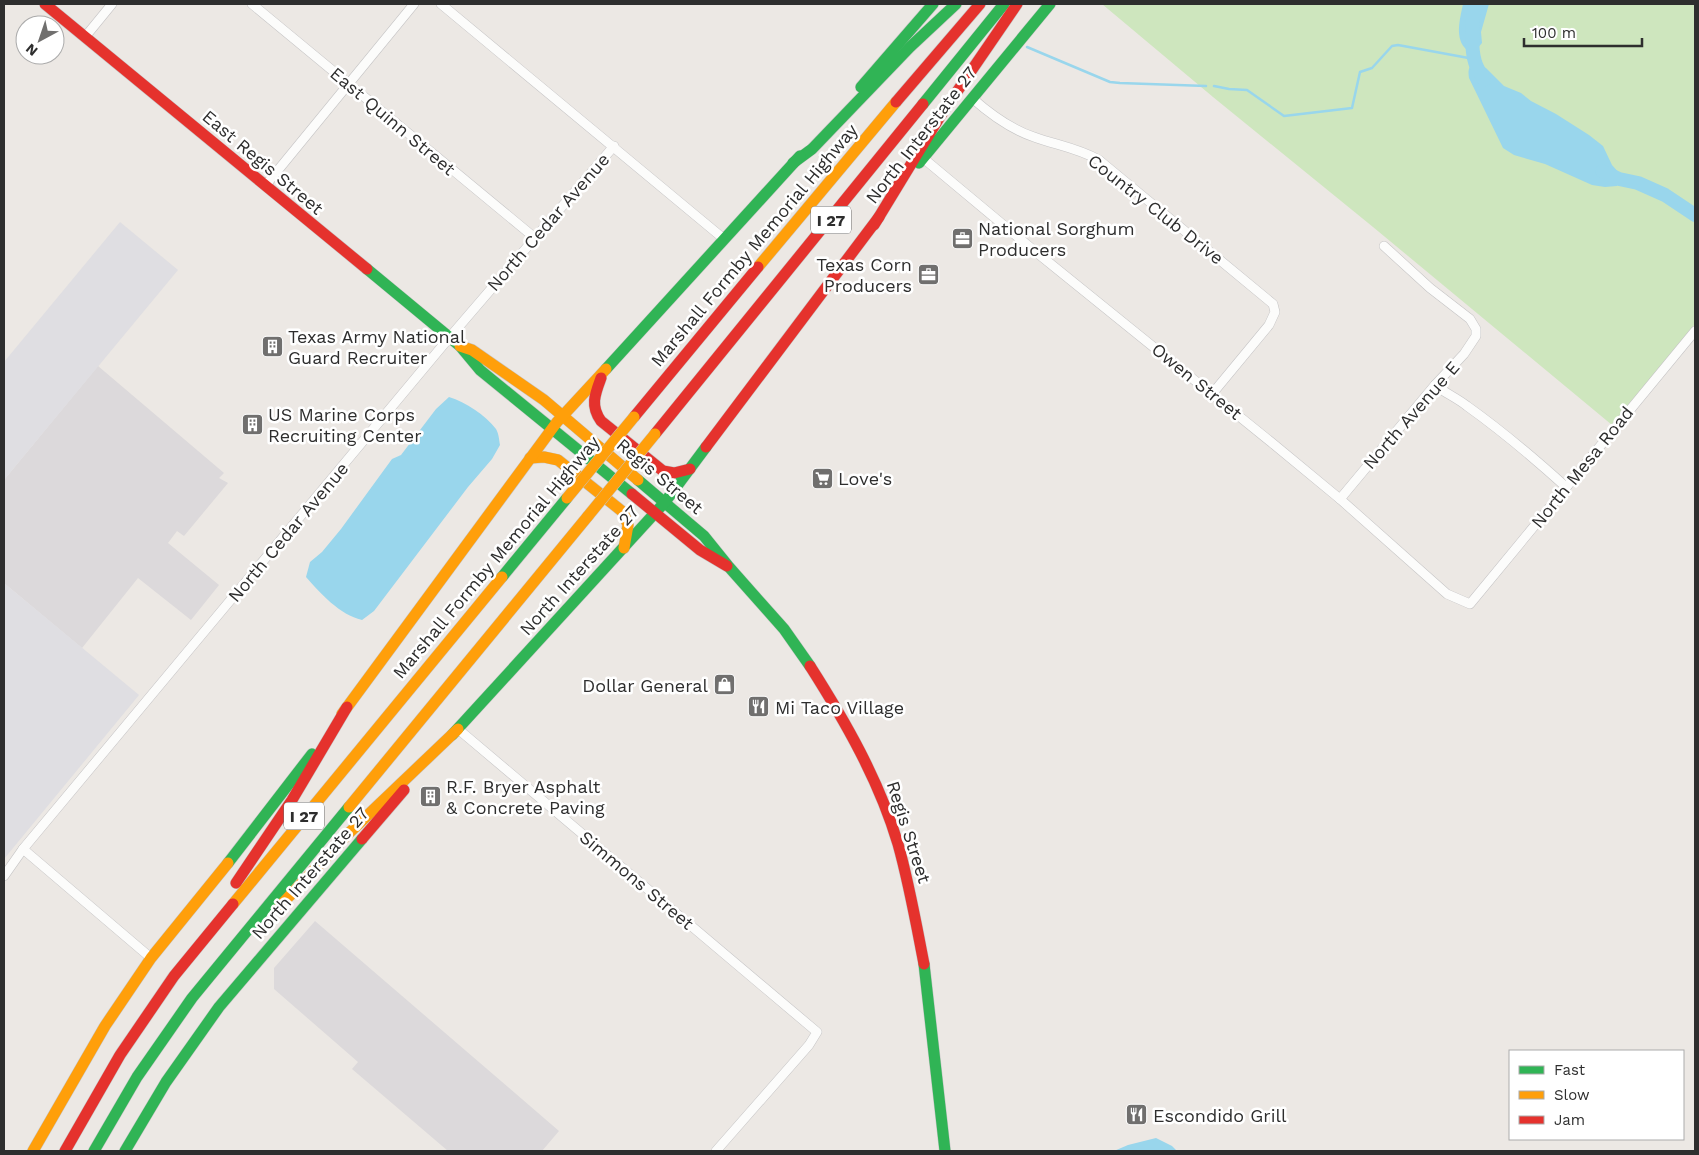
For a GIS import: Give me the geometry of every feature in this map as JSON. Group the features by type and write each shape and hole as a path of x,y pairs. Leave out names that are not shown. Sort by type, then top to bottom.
{"main road":[{"name":"East Regis Street","path":"45,4 460,346 480,370 552,429"},
{"path":"33,1151 105,1026 151,958 251,834 552,429 793,163 933,4"},
{"path":"793,163 812,149 910,47 956,4"},
{"name":"Marshall Formby Memorial Highway","path":"65,1151 120,1055 174,976 856,148 980,4"},
{"name":"I 27","path":"94,1151 137,1076 192,998 846,202 1004,4"},
{"path":"874,225 941,114 1017,4"},
{"name":"North Interstate 27","path":"125,1151 166,1082 219,1007 418,773 665,502 923,158 1050,4"},
{"name":"East Regis Street","path":"460,346 472,350 499,368 563,416"},
{"path":"604,371 593,399 595,414 601,421 663,471 674,473 690,469"},
{"name":"Regis Street","path":"563,416 704,536 784,629 822,683 856,742 890,822 910,889 922,948 945,1151"},
{"name":"Regis Street","path":"552,429 700,550 729,567"},
{"path":"530,458 544,456 558,460 622,512 627,520 628,528 624,548"},
{"path":"174,976 208,922 248,868 292,800 347,707"},
{"path":"192,998 349,833 458,729"}],"street":[{"path":"85,37 112,4"},
{"name":"East Quinn Street","path":"252,4 535,238"},
{"path":"265,186 414,4"},
{"path":"441,4 724,239"},
{"name":"Country Club Drive","path":"972,98 1002,122 1019,131 1076,148 1099,160 1260,292 1272,304 1275,312 1269,325 1212,394"},
{"name":"North Cedar Avenue","path":"4,876 23,849 449,338 614,146"},
{"name":"Owen Street","path":"923,158 1340,499 1448,594 1470,604"},
{"name":"North Avenue E","path":"1340,499 1474,341 1476,336 1476,328 1470,319 1430,288 1384,246"},
{"name":"North Mesa Road","path":"1470,604 1695,331"},
{"path":"1435,385 1446,394 1465,404 1510,438 1566,487"},
{"name":"Simmons Street","path":"458,729 817,1032 808,1045 716,1151"},
{"path":"23,849 151,958"}],"shaded area":[{"path":"120,222 178,270 4,480 4,362"},
{"path":"98,366 224,473 219,478 228,483 184,536 177,531 168,543 219,585 191,620 138,578 82,648 4,583 4,480"},
{"path":"4,583 139,695 4,859"},
{"path":"315,921 559,1131 542,1151 448,1151 352,1069 358,1062 274,989 274,968"}],"green space":[{"path":"1102,4 1695,4 1695,324 1612,425"}],"water":[{"path":"1463,4 1489,4 1481,32 1482,43 1475,51 1467,50 1460,40 1459,28"},
{"path":"1475,63 1486,68 1504,86 1521,93 1531,101 1556,114 1603,146 1612,165 1620,174 1617,186 1592,185 1545,164 1514,155 1503,148 1469,78 1469,69"},
{"path":"449,397 481,414 496,429 500,445 492,459 468,487 374,611 362,620 354,617 331,603 306,577 310,562 322,552 341,529 392,459 401,455 436,409"},
{"path":"1156,1138 1172,1146 1177,1151 1114,1151 1128,1145"}],"waterway":[{"path":"1476,4 1472,24 1473,50 1476,65 1484,80"},
{"path":"1214,86 1247,90 1284,116 1352,108 1360,72 1372,68 1392,46 1398,45 1474,59"},
{"path":"1027,47 1110,82 1206,86"},
{"path":"1602,171 1619,179 1638,183 1665,195 1695,215"}],"traffic: fast":[{"path":"861,87 933,4"},
{"path":"793,163 812,149 910,47 956,4"},
{"path":"923,104 1004,4"},
{"path":"919,163 1050,4"},
{"path":"606,369 800,156"},
{"path":"367,269 460,346 480,370 632,494"},
{"path":"452,735 665,502 706,447"},
{"path":"638,480 704,536 784,629 810,666"},
{"path":"502,577 567,498"},
{"path":"228,863 312,754"},
{"path":"94,1151 137,1077 192,998 349,807"},
{"path":"125,1151 166,1082 219,1007 362,839"},
{"path":"924,964 945,1151"}],"traffic: slow":[{"path":"758,267 896,102"},
{"path":"460,346 472,350 544,400 638,480"},
{"path":"342,714 557,422 606,369"},
{"path":"567,498 634,417"},
{"path":"588,516 655,434"},
{"path":"530,458 544,457 558,460 623,512 628,525 624,548"},
{"path":"349,807 588,516"},
{"path":"233,904 502,577"},
{"path":"280,906 349,833 458,729"},
{"path":"33,1151 105,1026 151,958 228,863"}],"traffic: jam":[{"path":"45,4 367,269"},
{"path":"896,102 980,4"},
{"path":"874,225 941,115 1017,4"},
{"path":"655,434 923,104"},
{"path":"706,447 879,217"},
{"path":"634,417 758,267"},
{"path":"601,378 595,395 596,410 601,421 663,471 674,473 690,469"},
{"path":"632,494 700,550 727,566"},
{"path":"810,666 860,752 890,820 906,873 924,964"},
{"path":"236,883 292,800 347,707"},
{"path":"362,839 404,790"},
{"path":"65,1151 120,1055 174,976 233,904"}],"place":[{"name":"National Sorghum Producers","path":"962,238"},
{"name":"Texas Corn Producers","path":"928,274"},
{"name":"Texas Army National Guard Recruiter","path":"272,346"},
{"name":"US Marine Corps Recruiting Center","path":"252,424"},
{"name":"Love's","path":"822,478"},
{"name":"Dollar General","path":"724,685"},
{"name":"Mi Taco Village","path":"759,707"},
{"name":"R.F. Bryer Asphalt & Concrete Paving","path":"430,796"},
{"name":"Escondido Grill","path":"1137,1115"}]}
